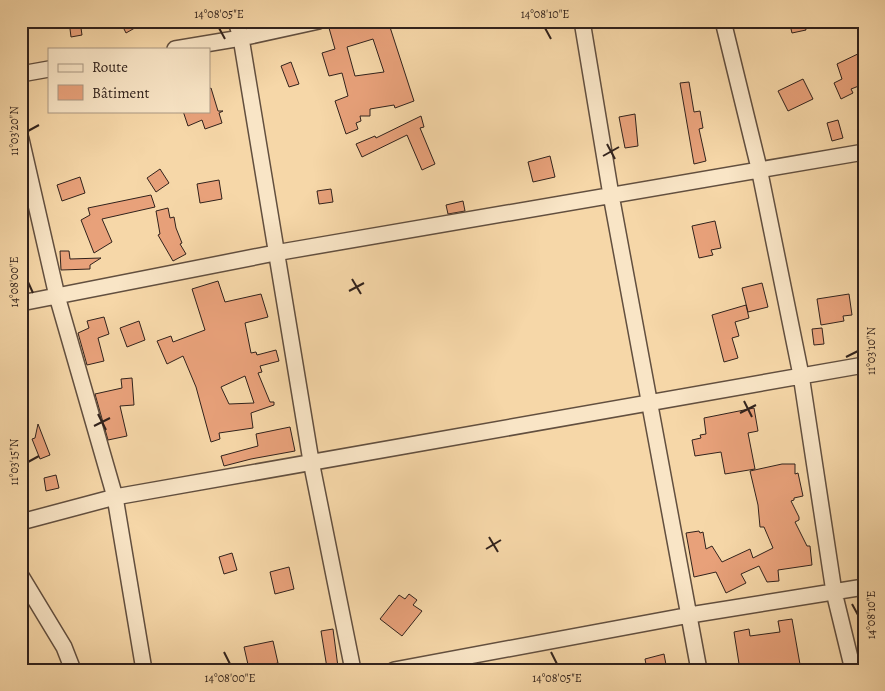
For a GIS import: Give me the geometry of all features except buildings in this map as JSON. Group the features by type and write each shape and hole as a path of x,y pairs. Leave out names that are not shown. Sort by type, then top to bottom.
{"street":[{"path":"236,21 241,38 275,253 311,461 353,670"},
{"path":"181,48 241,38 319,21"},
{"path":"582,21 610,195 651,400 699,670"},
{"path":"723,21 759,168 801,375 834,592 853,670"},
{"path":"21,74 48,69"},
{"path":"21,139 57,296 115,497 144,670"},
{"path":"21,303 275,253 759,168 864,152"},
{"path":"21,522 115,497 651,400 864,365"},
{"path":"21,576 60,638 73,670"},
{"path":"394,670 690,616 864,587"}]}
